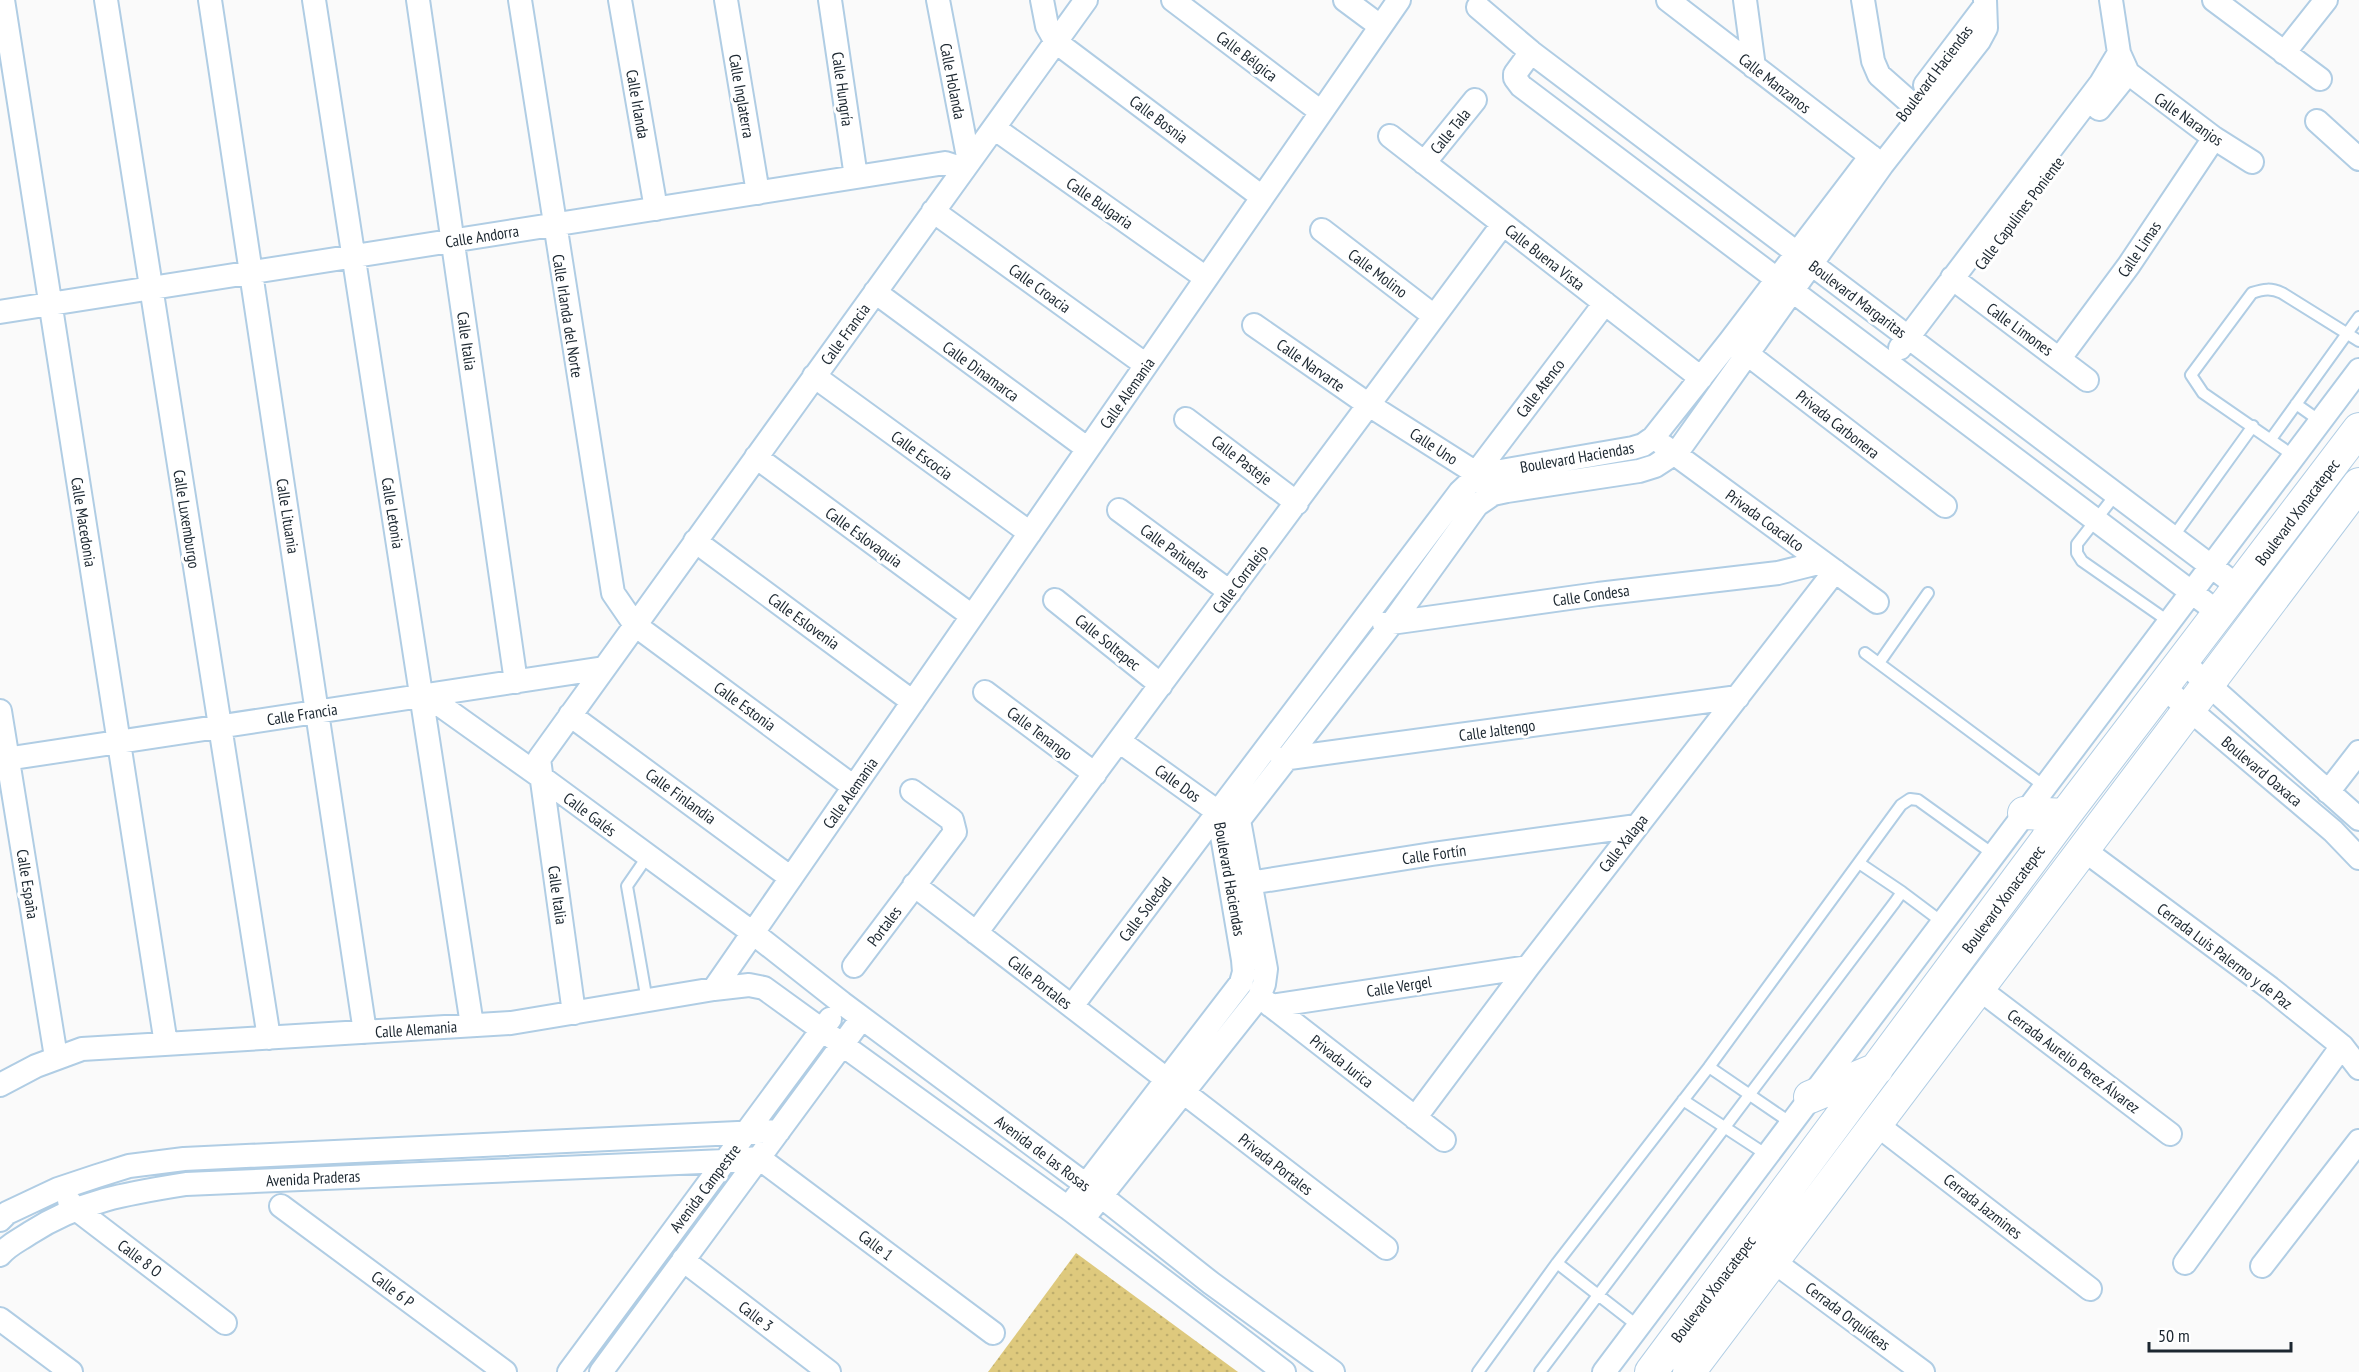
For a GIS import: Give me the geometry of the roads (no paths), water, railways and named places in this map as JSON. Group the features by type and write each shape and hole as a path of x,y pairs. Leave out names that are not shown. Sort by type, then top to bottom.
{"main road":[{"name":"Boulevard Xonacatepec","path":"1651,1372 2065,815 2359,429"},
{"name":"Boulevard Xonacatepec","path":"1689,1372 2359,484"},
{"path":"2024,813 2065,815"},
{"path":"1810,1097 1878,1069"}],"street":[{"name":"Calle Macedonia","path":"3,0 166,1044"},
{"name":"Calle Luxemburgo","path":"106,0 268,1038"},
{"name":"Calle Lituania","path":"210,0 365,1032"},
{"name":"Calle Letonia","path":"314,0 424,695 472,1025"},
{"name":"Calle Italia","path":"418,0 516,682"},
{"name":"Calle Irlanda del Norte","path":"520,0 613,594 635,625"},
{"name":"Calle Irlanda","path":"620,0 656,208"},
{"name":"Calle Inglaterra","path":"726,0 758,193"},
{"name":"Calle Hungría","path":"830,0 856,177"},
{"name":"Calle Holanda","path":"938,0 966,166"},
{"path":"1042,0 1047,26 1056,42"},
{"name":"Calle Francia","path":"541,777 538,759 1086,0"},
{"name":"Calle Bélgica","path":"1173,0 1321,112"},
{"path":"1345,0 1380,26"},
{"name":"Calle Alemania","path":"0,1085 56,1058 82,1049 511,1023 714,989 1399,0"},
{"name":"Calle Manzanos","path":"1668,0 1877,161"},
{"path":"1745,0 1754,66"},
{"path":"1863,0 1874,66 1881,77 1916,109"},
{"path":"2111,0 2123,63"},
{"path":"2214,0 2320,80"},
{"path":"2284,53 2326,0"},
{"name":"Boulevard Haciendas","path":"1175,1086 1265,1002 1266,969 1241,884 1229,816 1257,763 1360,625 1460,492 1477,474 1643,445 1653,438 1730,341 1786,284 1916,109 1985,2"},
{"name":"Boulevard Margaritas","path":"1478,7 1531,52 2240,588"},
{"name":"Calle Bosnia","path":"1056,42 1262,197"},
{"name":"Boulevard Margaritas","path":"1531,52 1515,74 1521,86 2219,613"},
{"name":"Calle Naranjos","path":"2123,63 2214,138 2252,162"},
{"name":"Calle Capulines Poniente","path":"1894,367 2101,83 2123,63"},
{"name":"Calle Tala","path":"1424,163 1475,100"},
{"path":"2317,121 2359,159"},
{"name":"Calle Bulgaria","path":"994,128 1206,278"},
{"name":"Calle Buena Vista","path":"1390,136 1701,378"},
{"name":"Calle Limas","path":"2060,358 2129,265 2214,138"},
{"name":"Calle Andorra","path":"0,312 945,163 966,166"},
{"name":"Calle Croacia","path":"933,211 1146,365"},
{"name":"Calle Corralejo","path":"976,933 1503,224"},
{"name":"Calle Molino","path":"1322,230 1434,316"},
{"name":"Calle Limones","path":"1957,282 2087,380"},
{"name":"Boulevard Haciendas","path":"1229,816 1288,759 1392,623 1477,505 1493,494 1639,471 1655,466 1675,454 1748,355 1786,284"},
{"name":"Calle Dinamarca","path":"875,292 1088,449"},
{"name":"Calle Atenco","path":"1477,474 1605,303"},
{"name":"Calle Narvarte","path":"1254,325 1369,405"},
{"name":"Privada Carbonera","path":"1730,341 1945,506"},
{"path":"1604,1372 2189,592 2359,370"},
{"name":"Calle Escocia","path":"814,376 1030,533"},
{"name":"Calle Uno","path":"1369,405 1477,474 1493,494"},
{"name":"Calle Pasteje","path":"1186,419 1297,503"},
{"name":"Privada Coacalco","path":"1653,438 1877,602"},
{"name":"Calle Eslovaquia","path":"756,457 972,616"},
{"name":"Calle Pañuelas","path":"1119,510 1230,592"},
{"name":"Calle Eslovenia","path":"695,541 913,702"},
{"name":"Calle Condesa","path":"1360,625 1392,623 1598,594 1829,567"},
{"name":"Calle Xalapa","path":"1415,1118 1528,967 1738,696 1829,567"},
{"name":"Calle Soltepec","path":"1055,600 1161,685"},
{"name":"Calle Estonia","path":"635,625 854,787"},
{"name":"Boulevard Oaxaca","path":"2182,661 2359,819"},
{"name":"Calle Francia","path":"4,759 604,668"},
{"name":"Boulevard Oaxaca","path":"2163,687 2333,831 2359,858"},
{"name":"Calle Tenango","path":"985,692 1095,774"},
{"name":"Calle Galés","path":"424,695 541,777 753,933"},
{"name":"Calle Jaltengo","path":"1257,763 1738,696"},
{"name":"Calle España","path":"0,711 4,759 56,1058"},
{"name":"Calle Finlandia","path":"570,715 791,878"},
{"name":"Calle Dos","path":"1119,741 1229,816"},
{"path":"2328,792 2359,752"},
{"name":"Calle Italia","path":"541,777 574,1013"},
{"name":"Portales","path":"854,966 955,832 952,820 912,791"},
{"name":"Calle Soledad","path":"1072,1006 1229,816"},
{"name":"Calle Fortín","path":"1241,884 1432,854 1636,826"},
{"name":"Cerrada Luis Palermo y de Paz","path":"2084,850 2270,988 2342,1046 2359,1068"},
{"name":"Boulevard Haciendas","path":"1076,1214 1175,1086 1241,983 1244,972 1241,884"},
{"name":"Calle Portales","path":"914,885 1175,1086"},
{"name":"Avenida de las Rosas","path":"753,933 842,1003 1093,1191 1211,1284 1333,1372"},
{"name":"Calle Vergel","path":"1265,1002 1528,967"},
{"name":"Privada Jurica","path":"1241,983 1444,1140"},
{"name":"Avenida de las Rosas","path":"714,989 749,985 764,988 1076,1214 1284,1372"},
{"name":"Cerrada Aurelio Perez Álvarez","path":"1978,988 2170,1134"},
{"name":"Avenida Campestre","path":"569,1372 842,1003"},
{"name":"Avenida Campestre","path":"603,1371 862,1018"},
{"path":"2185,1263 2342,1046"},
{"name":"Privada Portales","path":"1175,1086 1386,1248"},
{"name":"Cerrada Jazmines","path":"1876,1124 2090,1289"},
{"name":"Avenida Praderas","path":"0,1220 8,1213 58,1189 129,1166 184,1159 779,1131"},
{"path":"643,1163 644,1136"},
{"path":"2262,1266 2359,1141"},
{"name":"Avenida Praderas","path":"0,1255 5,1249 41,1226 76,1209 105,1198 186,1184 759,1158"},
{"name":"Calle 1","path":"759,1158 993,1333"},
{"name":"Calle 8 O","path":"58,1189 76,1209 225,1323"},
{"name":"Calle 6 P","path":"281,1206 505,1372"},
{"name":"Calle 3","path":"683,1260 829,1372"},
{"name":"Cerrada Orquídeas","path":"1773,1261 1923,1372"},
{"path":"0,1319 72,1372"},
{"path":"582,1354 603,1371"}],"lane":[{"path":"2294,456 2203,393 2191,375 2252,293 2263,289 2282,292 2359,341"},
{"path":"2271,439 2359,317"},
{"path":"2296,405 2320,421"},
{"path":"2172,537 2253,426"},
{"path":"2116,494 2077,544 2077,553 2082,561 2168,621"},
{"path":"1879,663 1928,593"},
{"path":"1864,653 2044,786"},
{"path":"1478,1372 1557,1263 1709,1067 1901,805 1910,799 1918,800 1993,854"},
{"path":"647,857 627,886 647,1000"},
{"path":"1859,863 1942,922"},
{"path":"1540,1372 1902,892"},
{"path":"1709,1067 1791,1123"},
{"path":"1683,1100 1767,1155"},
{"path":"1557,1263 1638,1326"}]}
